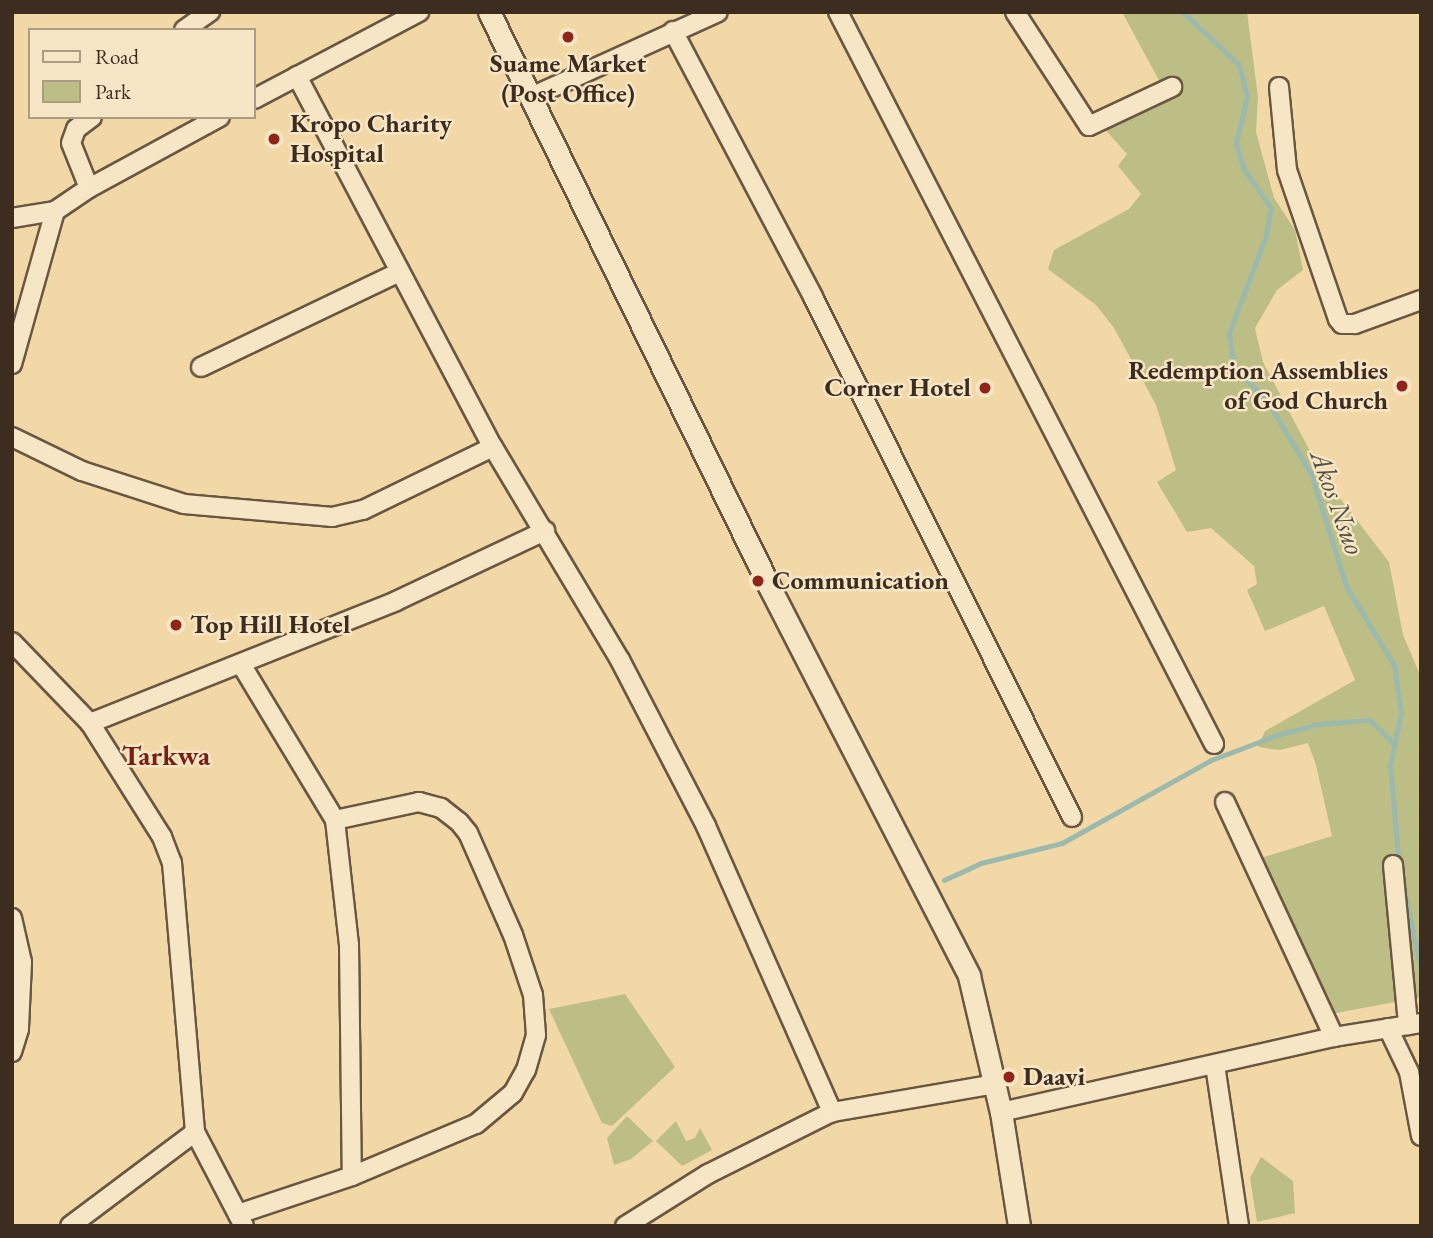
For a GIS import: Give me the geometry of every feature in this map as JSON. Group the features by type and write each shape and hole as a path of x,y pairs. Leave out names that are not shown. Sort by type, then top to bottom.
{"street":[{"path":"187,28 210,12"},
{"path":"256,98 419,12"},
{"path":"489,12 770,588 947,927 969,976 1001,1112 1019,1226"},
{"path":"531,97 718,12"},
{"path":"838,12 1214,744"},
{"path":"1015,12 1089,126 1172,87"},
{"path":"673,31 813,298 1072,817"},
{"path":"297,76 493,447 620,660 706,826 832,1112"},
{"path":"1279,87 1287,170 1338,319 1342,324 1355,324 1421,300"},
{"path":"89,119 76,129 71,143 89,188"},
{"path":"12,218 55,211 89,188 216,119"},
{"path":"12,364 55,211"},
{"path":"201,367 399,272"},
{"path":"12,437 82,471 184,504 332,517 363,510 493,447"},
{"path":"90,723 396,601 545,531"},
{"path":"12,642 90,723 145,807 172,863 195,1132 241,1220 352,1176 493,1114 513,1093 526,1070 537,1015 513,935 468,832 442,808 419,802 335,820"},
{"path":"241,664 335,820 349,944 352,1176"},
{"path":"1225,802 1334,1037"},
{"path":"1001,1112 1334,1037 1416,1024 1393,865"},
{"path":"12,918 22,962 19,1029 12,1052"},
{"path":"1388,1028 1409,1072 1421,1136"},
{"path":"1215,1065 1239,1226"},
{"path":"625,1226 708,1174 832,1112 995,1084"},
{"path":"70,1226 195,1132"}],"green space":[{"path":"1122,12 1247,12 1258,97 1256,132 1274,198 1295,230 1303,270 1277,290 1255,328 1263,362 1323,476 1389,562 1403,635 1421,677 1421,997 1326,1015 1288,931 1261,858 1332,836 1316,765 1308,743 1280,750 1258,747 1265,731 1355,680 1324,606 1265,631 1247,590 1257,584 1254,566 1211,528 1187,532 1157,482 1176,470 1156,405 1114,328 1096,305 1048,269 1054,250 1129,209 1141,194 1118,166 1127,154 1102,126 1168,97"},
{"path":"625,994 675,1067 612,1126 602,1123 549,1009"},
{"path":"627,1116 653,1141 631,1159 614,1165 607,1138"},
{"path":"676,1121 686,1141 695,1138 700,1128 712,1150 682,1166 656,1141"},
{"path":"1261,1157 1293,1181 1295,1213 1257,1222 1250,1178"}],"waterway":[{"name":"Akos Nsuo","path":"1183,12 1239,65 1247,97 1236,143 1243,168 1271,208 1265,238 1229,333 1234,368 1266,399 1311,474 1346,586 1394,665 1401,713 1390,765 1399,865"},
{"path":"944,880 981,863 1062,843 1211,760 1277,735 1318,724 1370,720 1394,744"},
{"name":"Akos Nsuo","path":"1403,885 1421,970"}],"place":[{"name":"Suame Market (Post Office)","path":"568,37"},
{"name":"Kropo Charity Hospital","path":"274,139"},
{"name":"Redemption Assemblies of God Church","path":"1402,386"},
{"name":"Corner Hotel","path":"985,388"},
{"name":"Communication","path":"758,581"},
{"name":"Top Hill Hotel","path":"176,625"},
{"name":"Daavi","path":"1009,1077"}],"district":[{"name":"Tarkwa","path":"166,755"}]}
